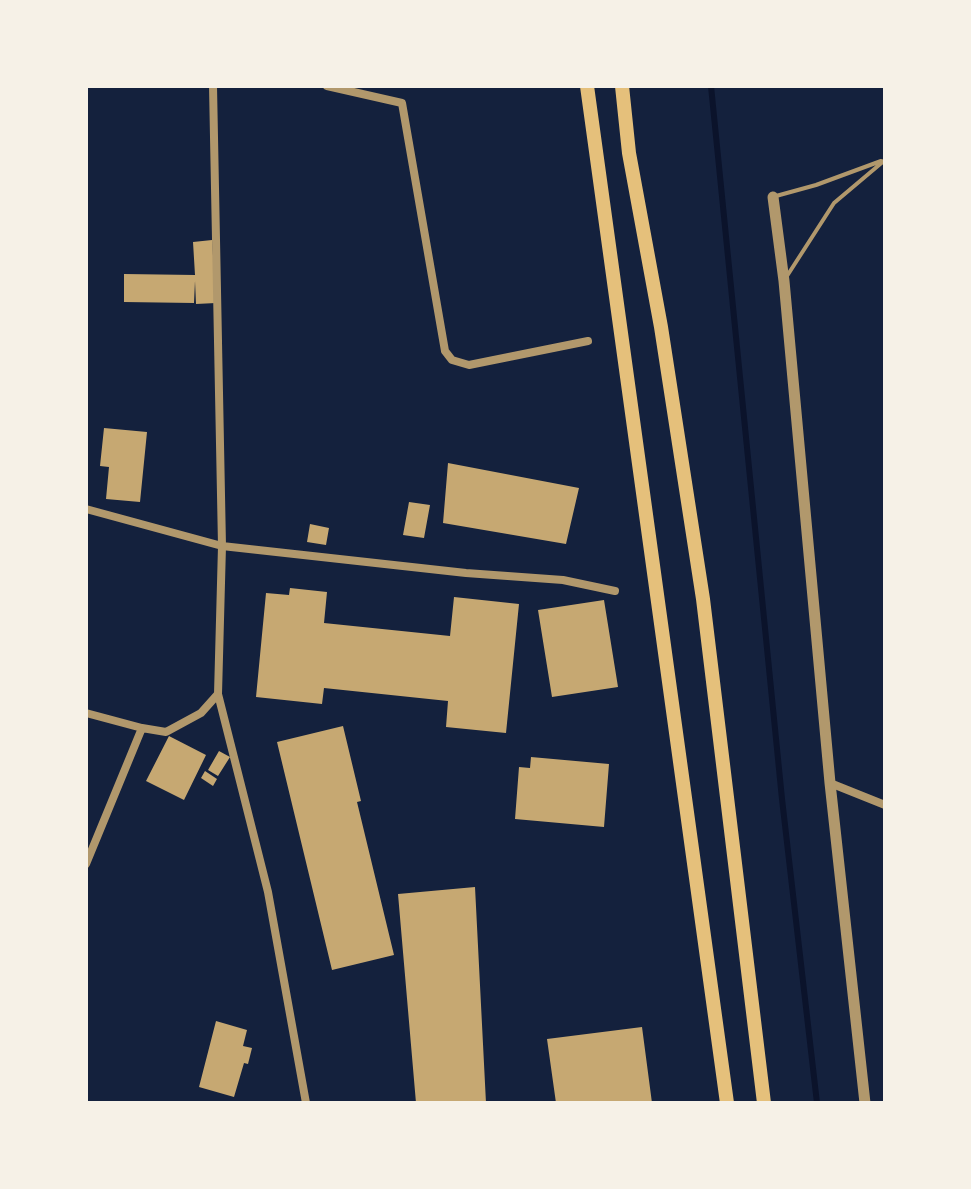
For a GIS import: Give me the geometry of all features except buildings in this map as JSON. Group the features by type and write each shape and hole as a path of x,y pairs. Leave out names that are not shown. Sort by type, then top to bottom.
{"main road":[{"path":"587,86 727,1103"},
{"path":"622,86 629,153 661,327 703,599 764,1103"}],"street":[{"path":"213,86 222,546 218,694 268,892 306,1103"},
{"path":"327,86 402,103 445,351 452,360 469,365 588,341"},
{"path":"773,197 784,281 830,783 865,1103"},
{"path":"86,509 222,546 466,573 563,580 615,591"},
{"path":"86,713 166,732 201,713 218,694"},
{"path":"86,864 142,728"},
{"path":"830,783 885,805"}],"lane":[{"path":"773,197 885,160"},
{"path":"784,281 834,203 885,160"}],"waterway":[{"path":"711,86 782,799 817,1103"}]}
